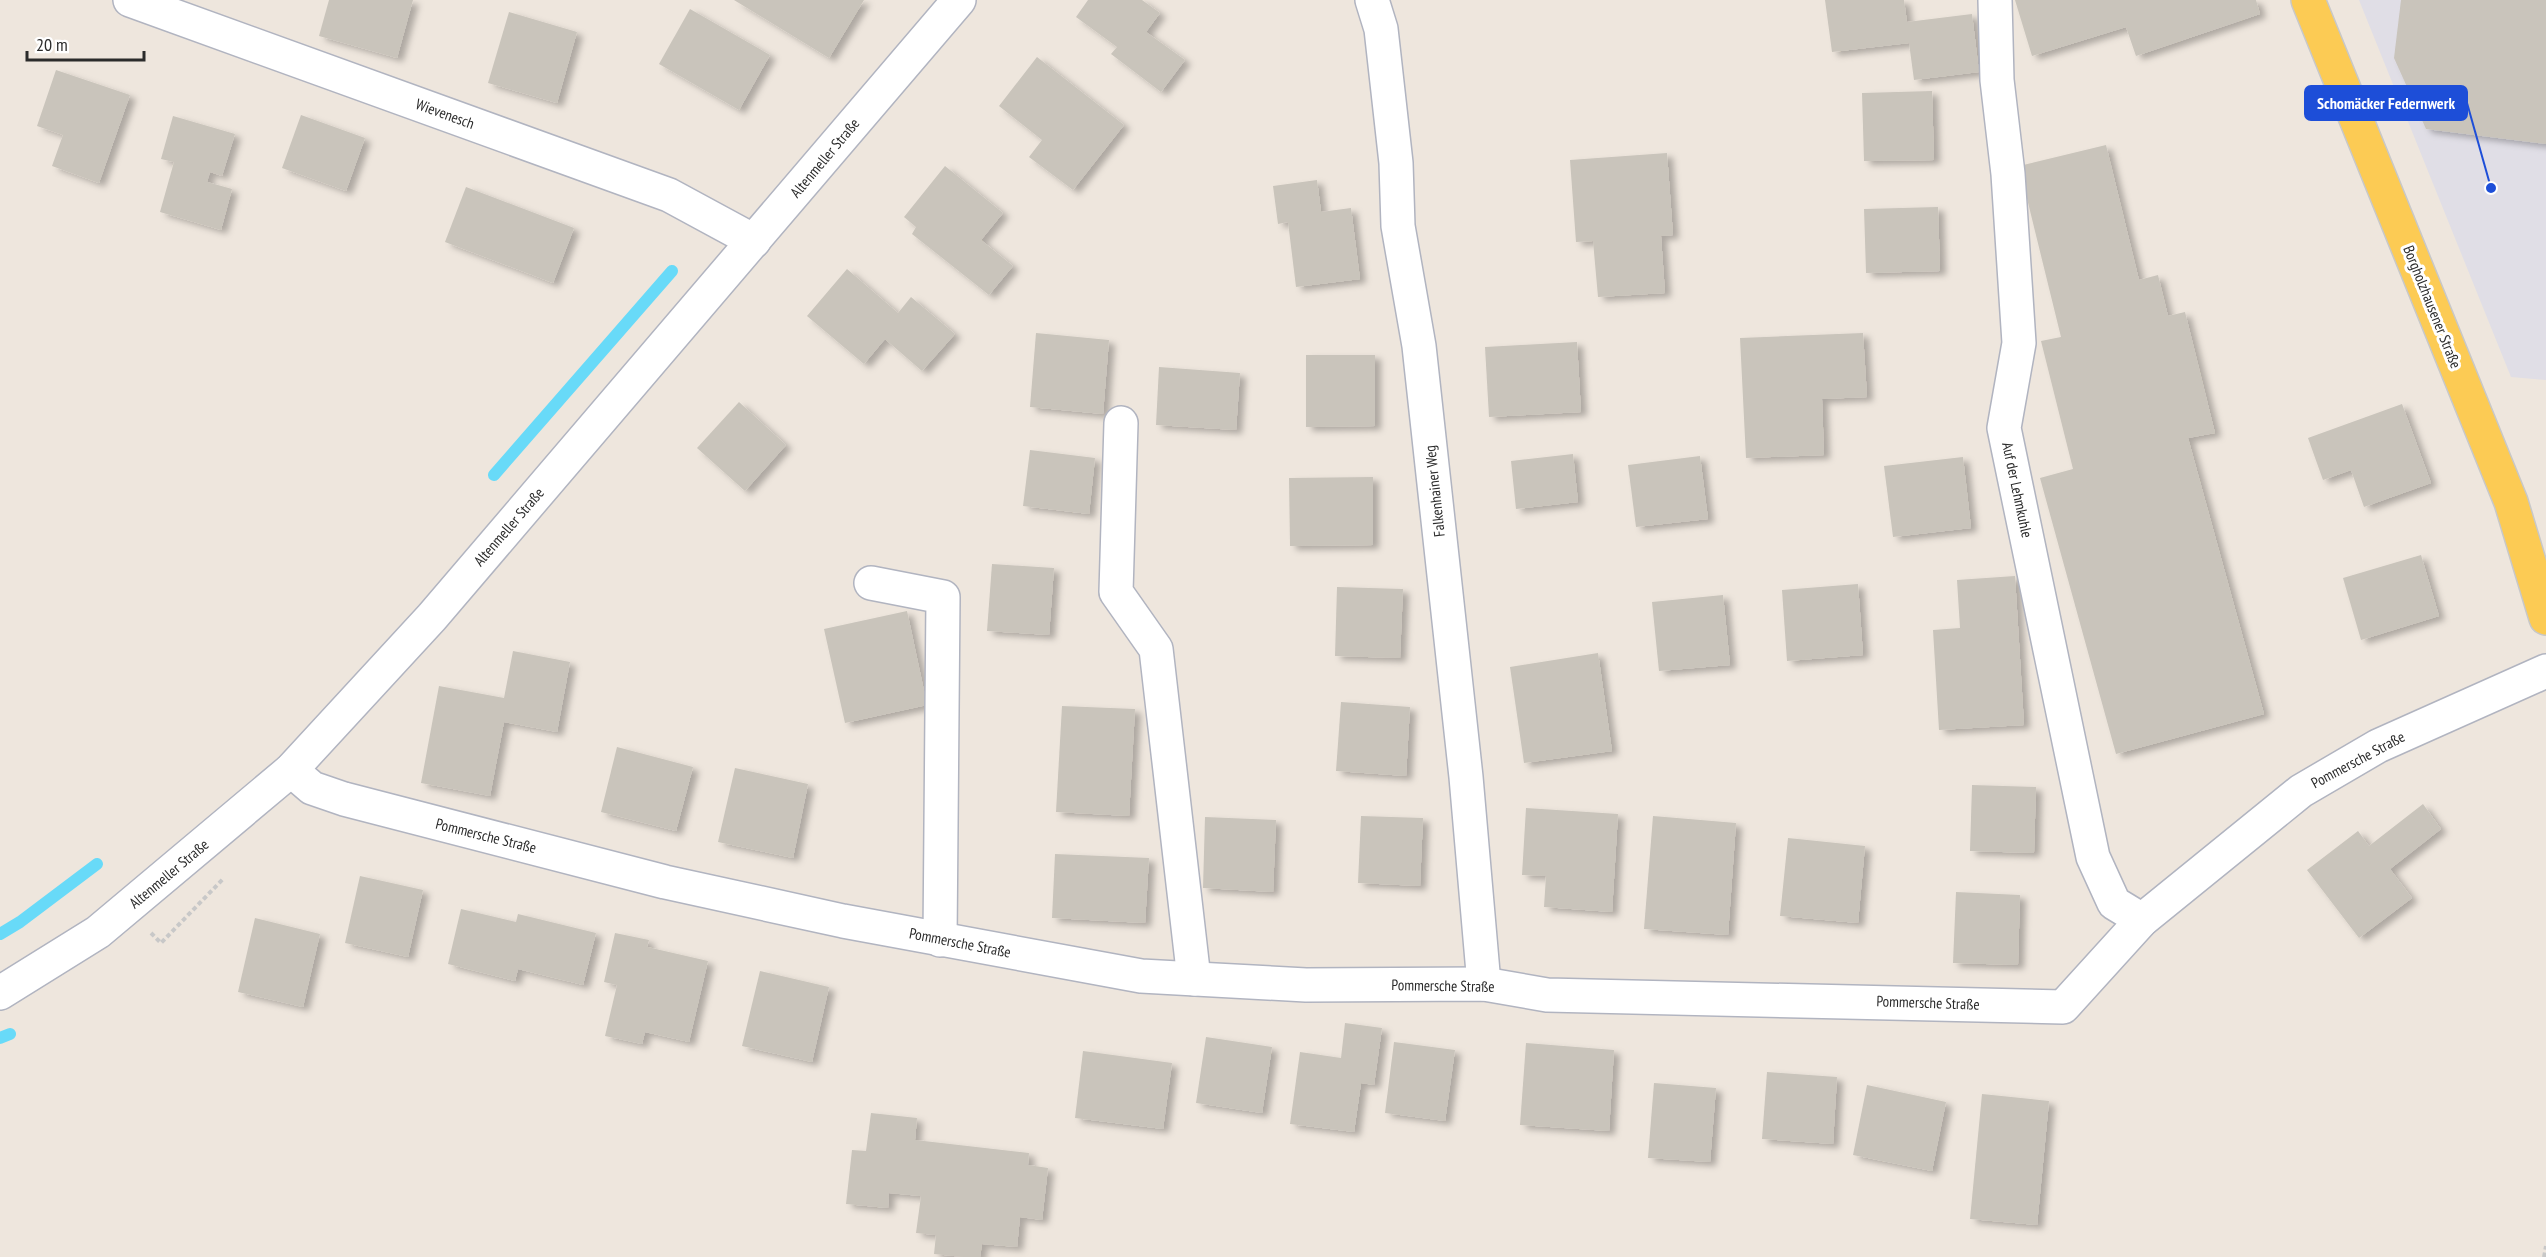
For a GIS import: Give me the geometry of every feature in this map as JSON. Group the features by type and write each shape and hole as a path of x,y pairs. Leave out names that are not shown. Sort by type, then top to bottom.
{"main road":[{"name":"Borgholzhausener Straße","path":"2308,0 2511,502 2546,618"}],"street":[{"name":"Wievenesch","path":"130,0 669,195 754,241"},
{"name":"Altenmeller Straße","path":"0,993 98,932 291,770 432,617 959,0"},
{"name":"Falkenhainer Weg","path":"1372,0 1381,29 1396,164 1398,226 1419,346 1465,765 1484,984"},
{"name":"Auf der Lehmkuhle","path":"1995,0 1997,80 2008,174 2019,343 2004,428 2093,857 2114,903 2142,920"},
{"path":"1121,423 1116,592 1156,650 1194,979"},
{"path":"871,583 943,597 940,940"},
{"name":"Pommersche Straße","path":"291,770 312,788 452,828 665,882 940,940 1141,976 1306,985 1484,984 1547,995 2063,1007 2142,920 2301,791 2378,746 2546,671"}],"path":[{"path":"2544,1257 2546,1246"}],"shaded area":[{"path":"2359,0 2546,0 2546,380 2511,377"}],"building":[{"path":"329,0 413,0 397,58 319,36"},
{"path":"734,0 864,0 829,58"},
{"path":"1088,0 1142,0 1160,13 1146,32 1185,60 1161,92 1111,54 1117,47 1076,17"},
{"path":"1825,0 1904,0 1907,22 1972,14 1979,72 1914,80 1909,43 1832,52"},
{"path":"2015,0 2256,0 2260,14 2136,56 2126,27 2032,56"},
{"path":"2401,0 2546,0 2546,144 2426,129 2394,58"},
{"path":"690,9 770,55 739,110 659,64"},
{"path":"509,12 577,32 557,103 488,83"},
{"path":"1037,57 1124,125 1073,190 1029,157 1042,140 999,106"},
{"path":"56,70 130,95 99,183 52,166 63,135 37,126"},
{"path":"1932,91 1934,160 1864,161 1862,93"},
{"path":"301,115 365,138 346,191 282,168"},
{"path":"173,116 235,134 222,176 210,172 207,182 232,189 221,230 160,212 174,162 161,159"},
{"path":"2106,145 2139,280 2158,275 2168,316 2185,312 2215,433 2188,438 2264,714 2116,754 2040,478 2073,469 2041,341 2061,337 2019,166"},
{"path":"1667,153 1673,235 1661,236 1665,293 1598,297 1593,241 1576,242 1570,160"},
{"path":"945,166 1003,213 981,240 1013,266 989,295 912,234 916,227 904,217"},
{"path":"1317,180 1321,212 1351,208 1360,279 1296,287 1288,222 1278,224 1273,186"},
{"path":"466,187 574,228 553,283 445,242"},
{"path":"1938,207 1940,271 1866,273 1864,209"},
{"path":"847,269 898,313 911,297 955,334 922,371 885,339 864,364 807,316"},
{"path":"1036,333 1109,340 1103,414 1030,407"},
{"path":"1863,333 1867,397 1822,399 1824,455 1746,458 1740,338"},
{"path":"1577,342 1581,412 1489,417 1485,347"},
{"path":"1306,355 1375,355 1375,426 1306,427"},
{"path":"1159,367 1240,373 1236,430 1156,425"},
{"path":"739,402 786,445 745,491 697,448"},
{"path":"2402,404 2431,483 2364,507 2351,470 2323,480 2308,438"},
{"path":"1030,450 1095,458 1089,514 1023,506"},
{"path":"1573,454 1578,502 1516,509 1511,461"},
{"path":"1700,456 1708,519 1636,527 1628,465"},
{"path":"1963,457 1971,528 1893,537 1884,466"},
{"path":"1373,477 1373,545 1290,546 1289,478"},
{"path":"2421,555 2439,616 2361,640 2343,578"},
{"path":"992,564 1054,568 1049,635 987,631"},
{"path":"2015,576 2024,725 1939,730 1933,630 1960,628 1957,580"},
{"path":"1858,584 1863,655 1787,661 1782,590"},
{"path":"1337,587 1403,589 1400,658 1335,656"},
{"path":"1723,595 1730,665 1659,671 1652,602"},
{"path":"907,611 927,705 845,723 824,629"},
{"path":"513,651 570,662 557,732 504,722 490,796 421,783 439,686 504,698"},
{"path":"1598,653 1612,751 1524,763 1510,667"},
{"path":"1341,702 1410,707 1406,776 1336,771"},
{"path":"1062,706 1135,709 1129,816 1056,812"},
{"path":"617,747 693,767 676,831 601,812"},
{"path":"735,768 808,784 793,858 718,842"},
{"path":"1972,785 2036,787 2034,853 1970,851"},
{"path":"2423,804 2441,829 2390,869 2412,898 2359,938 2307,870 2358,831 2369,846"},
{"path":"1526,808 1618,814 1612,912 1544,907 1546,876 1522,875"},
{"path":"1361,816 1423,818 1420,886 1358,883"},
{"path":"1653,816 1736,823 1728,935 1644,929"},
{"path":"1205,817 1276,820 1273,892 1203,888"},
{"path":"1788,838 1865,846 1858,923 1780,916"},
{"path":"1055,854 1149,858 1145,923 1052,918"},
{"path":"360,876 423,890 408,957 345,943"},
{"path":"1956,892 2020,895 2018,965 1953,963"},
{"path":"461,909 516,922 518,914 596,933 583,985 518,969 515,981 448,964"},
{"path":"255,918 320,934 303,1007 238,992"},
{"path":"615,933 649,940 647,947 708,961 689,1042 645,1032 642,1044 605,1036 617,985 604,982"},
{"path":"760,971 829,987 812,1062 742,1046"},
{"path":"1345,1023 1382,1028 1374,1085 1361,1083 1354,1132 1290,1124 1300,1052 1341,1058"},
{"path":"1206,1037 1272,1047 1262,1113 1196,1103"},
{"path":"1394,1042 1455,1050 1445,1121 1385,1113"},
{"path":"1526,1043 1614,1050 1609,1131 1520,1125"},
{"path":"1083,1051 1172,1063 1163,1129 1075,1118"},
{"path":"1767,1072 1837,1077 1833,1144 1762,1139"},
{"path":"1654,1083 1716,1088 1710,1162 1648,1158"},
{"path":"1867,1085 1946,1102 1932,1171 1853,1155"},
{"path":"1982,1094 2049,1101 2037,1225 1970,1219"},
{"path":"871,1113 917,1118 915,1140 1029,1153 1028,1165 1048,1168 1042,1220 1020,1217 1017,1247 982,1244 980,1257 964,1257 934,1254 936,1235 916,1233 921,1196 889,1193 888,1208 846,1204 852,1150 866,1151"}],"waterway":[{"path":"494,475 672,271"},
{"path":"0,934 20,922 97,864"},
{"path":"0,1038 10,1034"}],"place":[{"name":"Schomäcker Federnwerk","path":"2491,188"}]}
